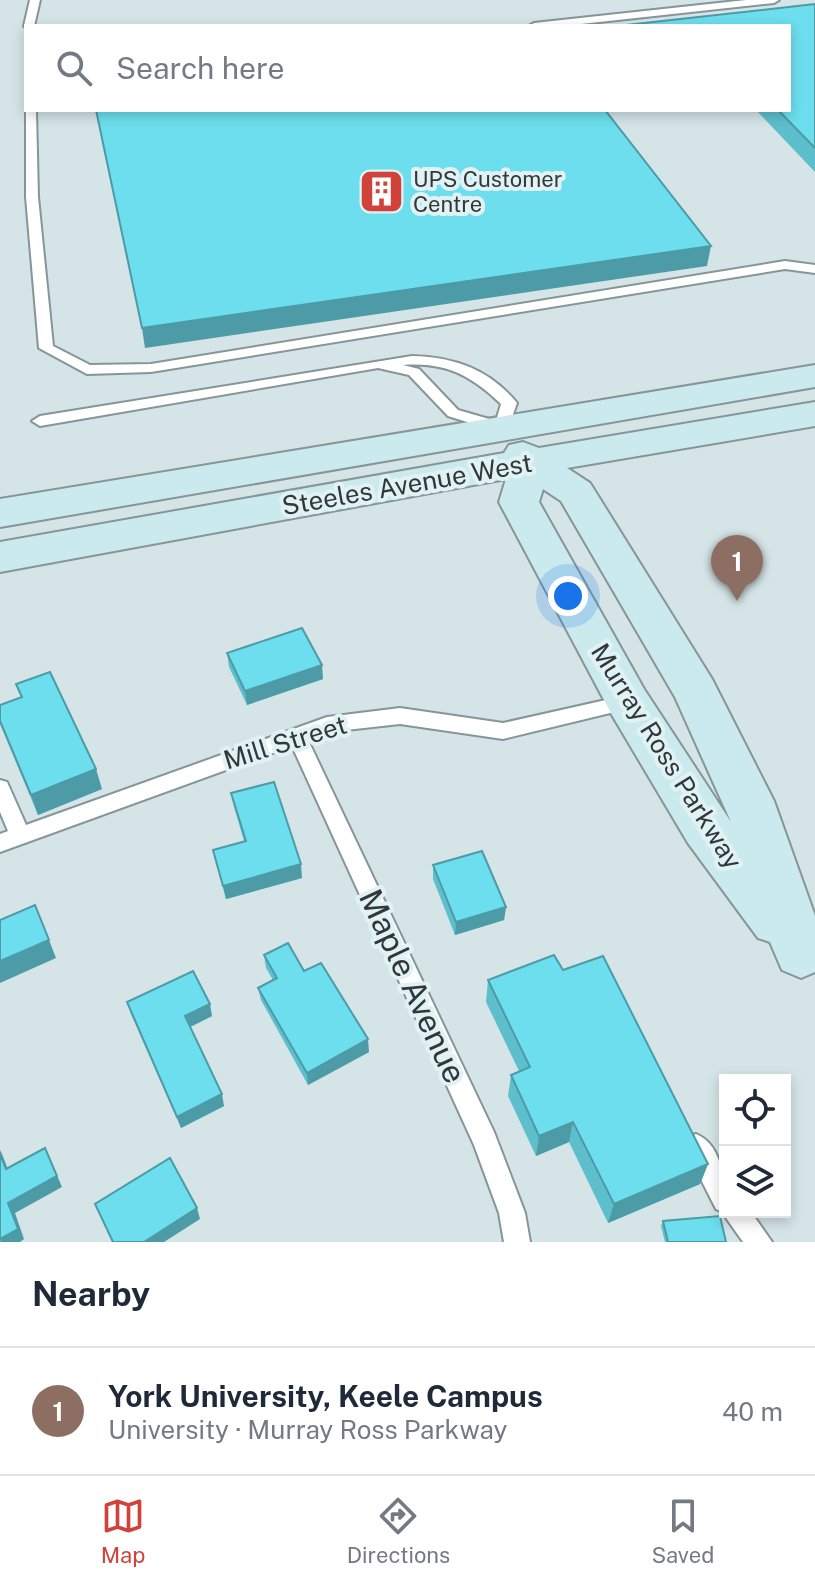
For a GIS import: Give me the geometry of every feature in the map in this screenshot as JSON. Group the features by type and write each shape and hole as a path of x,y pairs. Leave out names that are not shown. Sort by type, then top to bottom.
{"main road":[{"name":"Steeles Avenue West","path":"0,557 516,445 815,376"},
{"name":"Steeles Avenue West","path":"0,513 516,445 815,414"},
{"name":"Murray Ross Parkway","path":"516,445 519,502 628,702 706,828 808,964"},
{"name":"Murray Ross Parkway","path":"516,445 576,492 696,692 749,801 808,964"}],"lane":[{"path":"29,24 35,0"},
{"path":"552,24 774,0"},
{"path":"30,112 32,197 46,348 87,370 151,368 188,380 416,360 451,363 483,378 509,403 516,445"},
{"path":"40,421 188,380 785,265 815,269"},
{"path":"383,365 414,372 453,413 516,445"},
{"name":"Mill Street","path":"0,843 327,725 400,716 503,731 628,702"},
{"name":"Maple Avenue","path":"296,734 485,1141 512,1213 517,1242"},
{"path":"0,788 20,834"},
{"path":"684,1124 719,1189"},
{"path":"740,1218 759,1242"}],"building":[{"path":"815,4 815,148 780,112 791,112 791,24 635,24"},
{"name":"UPS Customer Centre","path":"96,112 607,112 711,246 142,328"},
{"path":"302,628 322,665 245,691 227,653"},
{"path":"50,672 96,769 31,795 0,721 0,705 22,697 16,684"},
{"path":"274,782 301,864 223,886 213,850 246,841 231,793"},
{"path":"482,851 506,907 456,922 433,865"},
{"path":"35,905 49,940 0,961 0,920"},
{"path":"288,943 304,971 321,963 368,1039 307,1073 258,988 277,978 264,955"},
{"path":"554,955 563,970 603,956 708,1164 614,1204 573,1122 539,1136 511,1075 530,1067 488,980"},
{"path":"193,971 210,1004 185,1016 222,1094 177,1117 127,1002"},
{"path":"45,1148 57,1176 8,1203 18,1229 0,1239 0,1154 6,1169"},
{"path":"170,1158 197,1208 144,1242 113,1242 95,1204"},
{"path":"719,1216 726,1242 668,1242 663,1221"}],"place":[{"name":"UPS Customer Centre","path":"382,192"},
{"name":"York University, Keele Campus","path":"737,601"}]}
